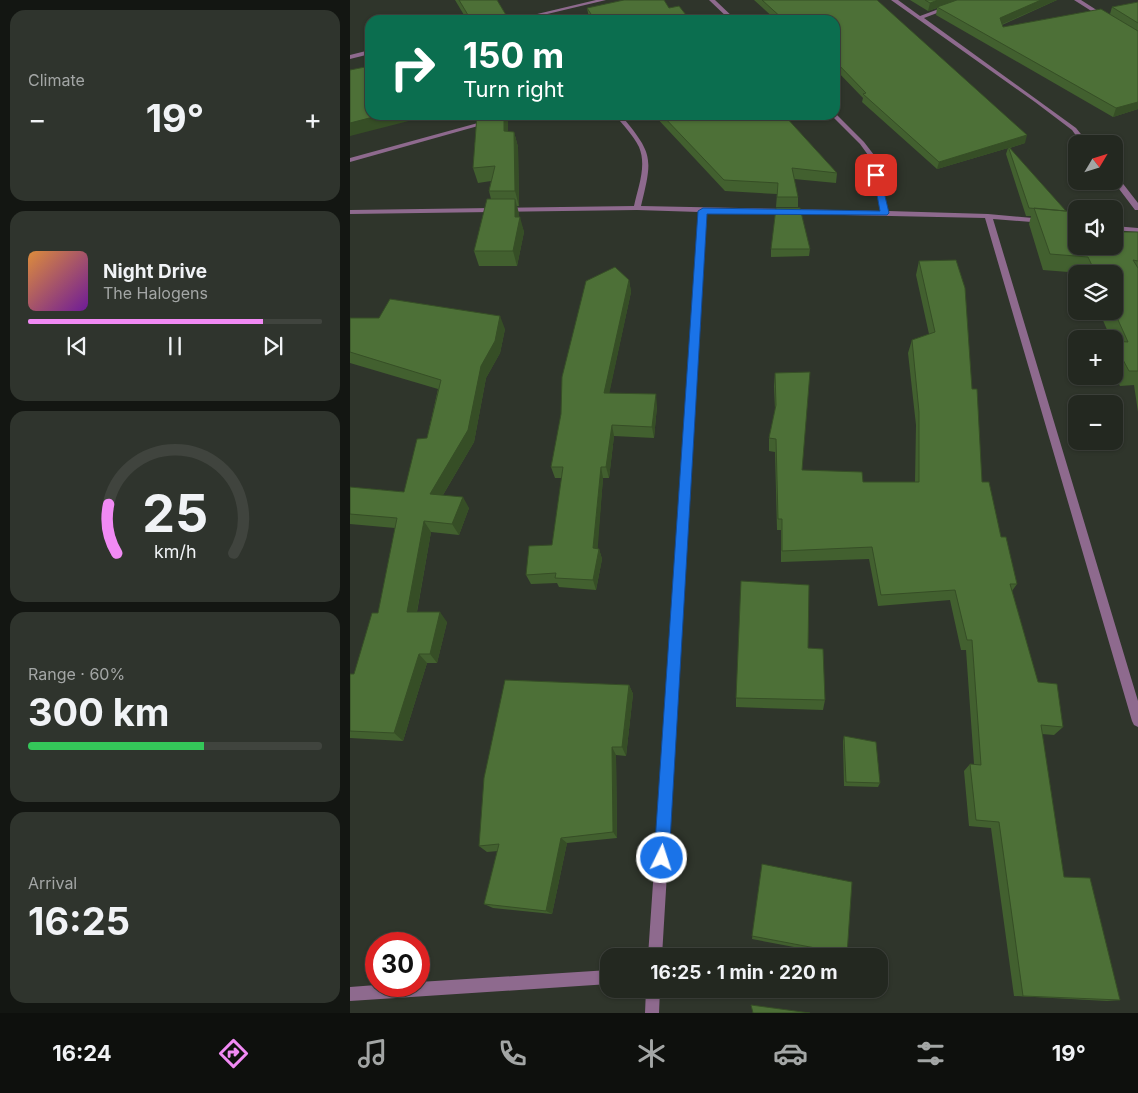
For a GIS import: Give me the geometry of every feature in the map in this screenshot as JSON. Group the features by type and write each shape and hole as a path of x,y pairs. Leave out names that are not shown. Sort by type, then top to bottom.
{"street":[{"path":"550,15 603,0"},
{"path":"712,0 728,15"},
{"path":"894,0 1038,101 1074,129 1079,135"},
{"path":"920,18 968,0"},
{"path":"1077,0 1115,23"},
{"path":"350,57 365,53"},
{"path":"350,160 496,120"},
{"path":"622,120 642,147 645,160 645,172 637,208"},
{"path":"839,120 871,155 884,213"},
{"path":"1123,189 1138,208"},
{"path":"350,212 637,208 988,216 1057,222"},
{"path":"656,948 703,211"},
{"path":"988,216 1138,721"},
{"path":"1123,229 1138,230"},
{"path":"350,994 600,979"},
{"path":"652,1013 653,998"}],"building":[{"path":"459,0 497,0 506,15 468,15"},
{"path":"624,0 664,0 669,8 679,6 686,15 592,15 587,8"},
{"path":"762,0 877,0 1027,135 939,162 863,94 866,93 840,66 840,15 778,15"},
{"path":"925,0 938,0 930,3"},
{"path":"957,0 1041,0 1000,18 1003,27 1101,9 1138,31 1138,102 1116,108 937,7"},
{"path":"1138,2 1138,23 1112,7"},
{"path":"365,67 365,119 350,123 350,70"},
{"path":"477,120 504,120 504,131 514,132 515,191 489,191 495,166 473,168"},
{"path":"667,120 789,120 837,173 792,168 798,197 777,197 778,183 724,180"},
{"path":"1008,146 1066,211 1029,208"},
{"path":"487,199 515,199 515,217 520,217 513,251 474,251"},
{"path":"776,208 800,208 810,249 771,249"},
{"path":"1034,208 1068,211 1068,255 1123,255 1123,232 1138,232 1138,261 1133,260 1138,268 1138,371 1129,371 1123,360 1123,342 1128,342 1118,320 1123,320 1123,265 1092,265 1088,257 1050,254"},
{"path":"956,260 965,288 972,389 977,389 982,482 989,482 1001,537 1006,537 1017,584 1010,584 1038,682 1057,684 1063,727 1041,725 1064,877 1090,878 1120,1000 1023,996 999,822 976,820 970,764 981,765 972,640 967,640 955,590 881,595 872,547 782,551 782,519 778,519 776,439 769,438 776,405 775,373 810,372 802,470 862,472 863,482 919,482 919,412 912,340 935,332 919,261"},
{"path":"615,267 629,280 604,393 656,394 652,427 612,425 606,467 601,467 593,548 599,549 593,580 555,578 556,573 526,575 529,546 552,545 563,467 551,467 561,414 562,377 586,281"},
{"path":"390,299 500,316 495,341 481,366 468,430 430,494 463,497 452,524 424,521 407,612 440,612 430,654 419,654 394,733 350,731 350,674 354,674 372,613 378,613 397,518 350,514 350,487 404,492 417,439 427,438 441,380 350,352 350,318 379,318"},
{"path":"741,581 809,585 808,648 823,649 825,700 736,698"},
{"path":"505,680 629,685 622,747 612,747 613,832 561,838 546,911 484,904 499,844 479,846 484,778"},
{"path":"844,736 876,742 880,783 846,782"},
{"path":"762,864 852,882 847,948 815,948 752,936"},
{"path":"751,1005 810,1013 753,1013"}],"route":[{"path":"662,858 703,211 884,213 876,175"}]}
